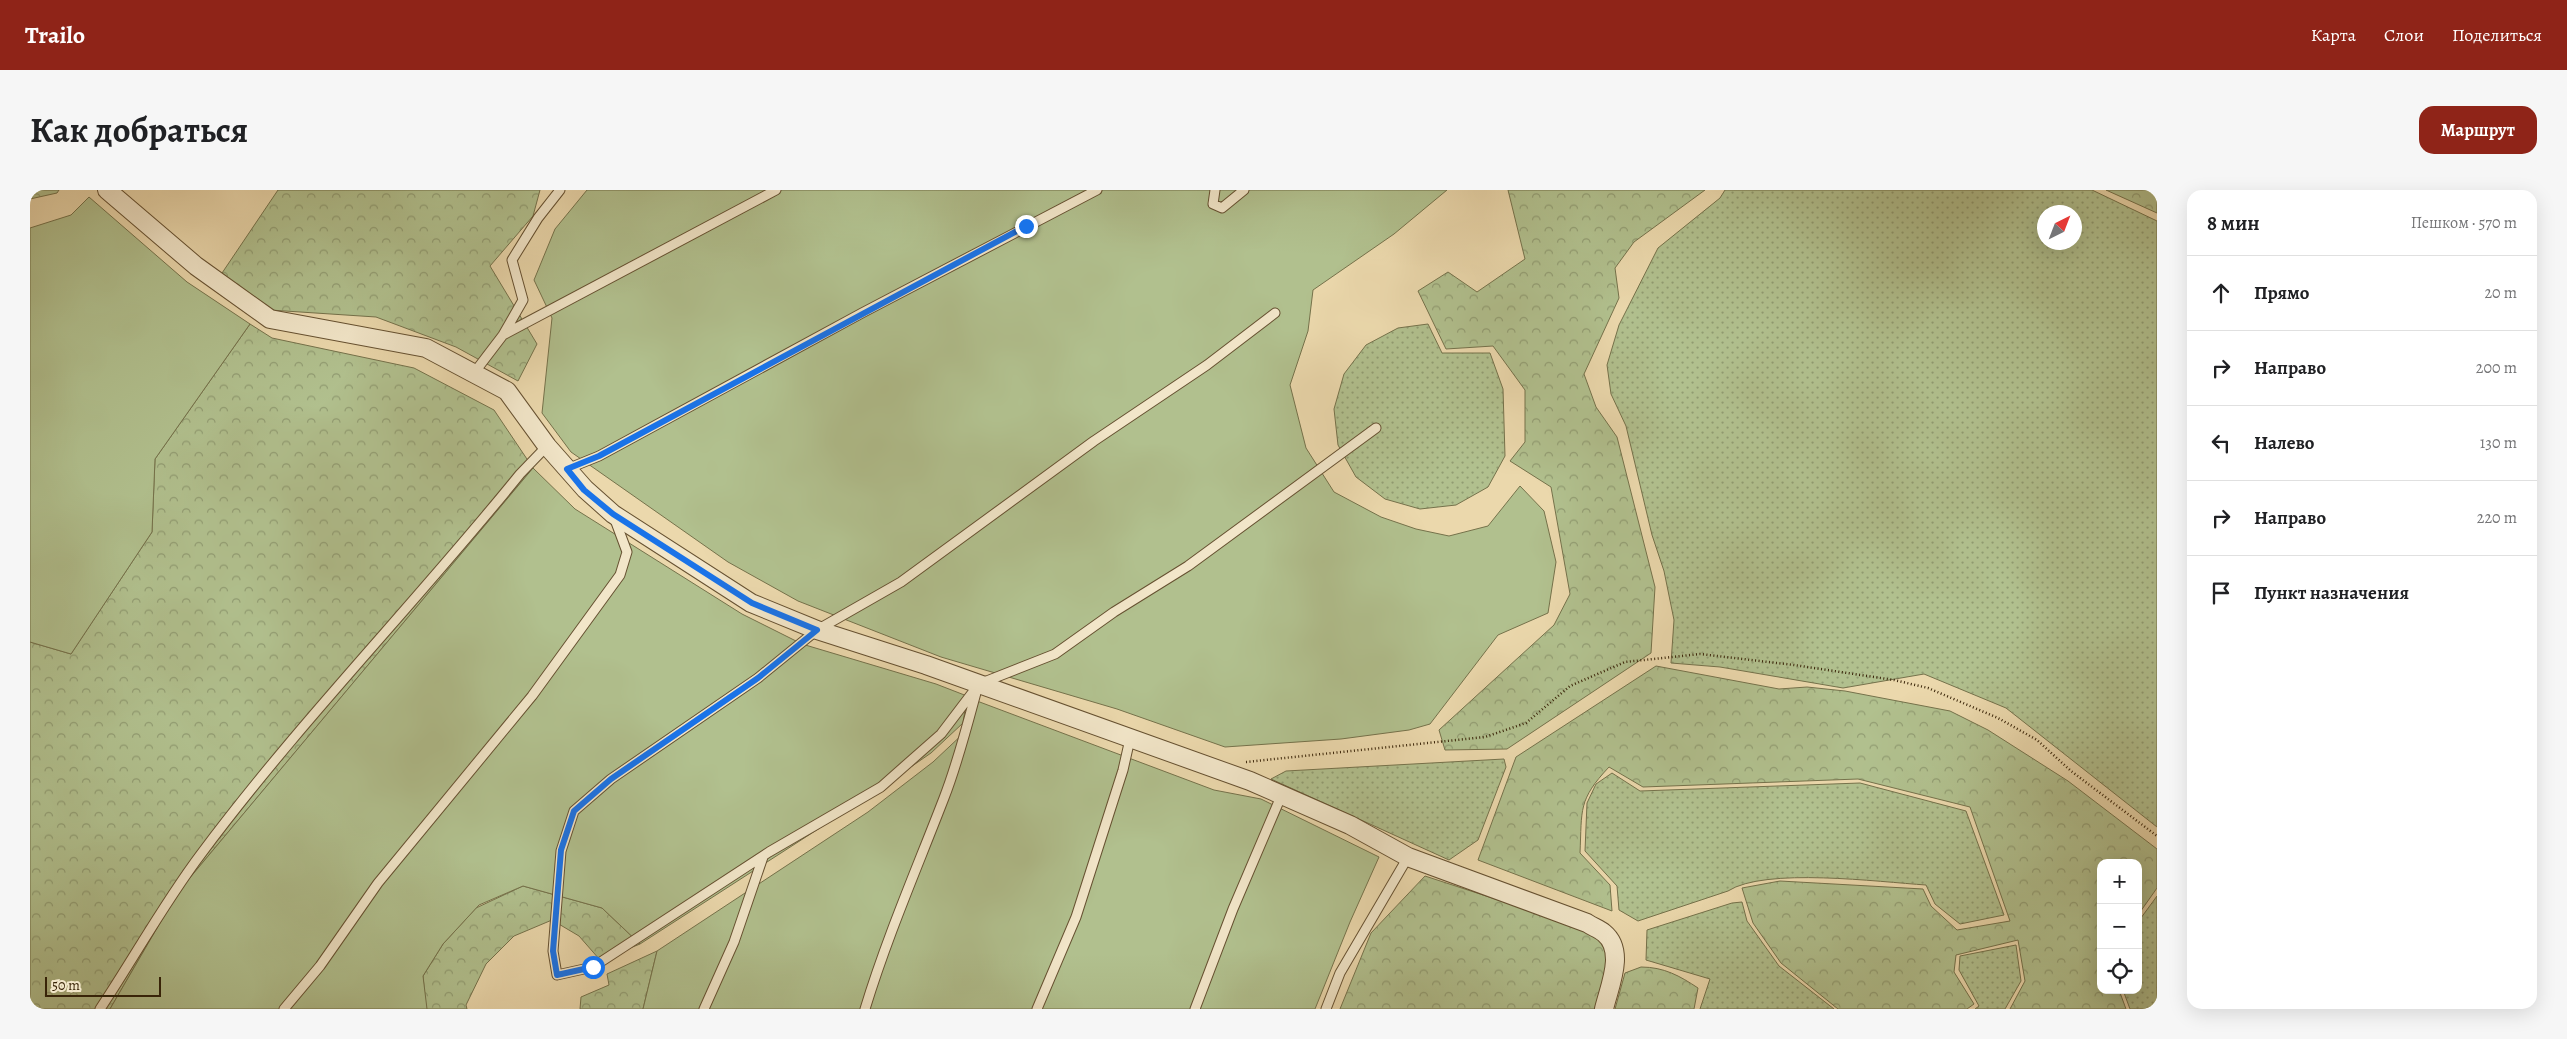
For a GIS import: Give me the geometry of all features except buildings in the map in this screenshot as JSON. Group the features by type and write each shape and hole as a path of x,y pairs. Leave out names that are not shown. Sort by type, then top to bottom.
{"street":[{"path":"107,190 196,266 270,319 426,348 507,391 584,490 613,514 752,603 817,630 979,684 1282,794 1350,825 1408,857 1587,923 1605,934 1613,944 1615,954 1615,967 1604,1009"}],"lane":[{"path":"474,373 503,335 523,300 512,260 538,218 560,190"},
{"path":"503,335 776,190"},
{"path":"567,469 599,456 862,313 1097,190"},
{"path":"1215,190 1213,204 1222,208 1244,190"},
{"path":"1275,313 1207,365 1094,441 901,582 817,630 758,678 611,779 574,811 561,850 553,951 557,975 593,967 763,856 881,787 941,734 979,684 1055,654 1114,612 1203,556 1376,428"},
{"path":"100,1009 157,917 200,854 321,705 520,474 548,446"},
{"path":"284,1009 320,966 378,883 532,696 620,576 627,552 613,514"},
{"path":"865,1009 918,859 944,798 962,746 979,684"},
{"path":"1037,1009 1076,917 1123,770 1130,739"},
{"path":"1195,1009 1233,909 1282,794"},
{"path":"704,1009 734,942 763,856"},
{"path":"1326,1009 1340,973 1408,857"}],"path":[{"path":"1245,762 1485,737 1526,723 1570,686 1625,662 1700,654 1803,666 1894,680 1928,688 1998,718 2037,740 2071,771 2157,836"}],"green space":[{"path":"30,190 59,190 57,193 30,199"},
{"path":"278,190 540,190 533,216 490,266 537,344 518,381 456,347 376,317 270,310 220,276"},
{"path":"587,190 1447,190 1394,234 1313,290 1308,331 1290,385 1306,448 1334,492 1381,517 1416,529 1449,536 1488,526 1520,486 1544,511 1556,562 1548,613 1498,635 1430,724 1409,730 1341,739 1225,747 1117,709 941,657 798,601 728,562 571,452 542,413 552,318 534,280 555,229"},
{"path":"1508,190 1705,190 1634,242 1615,268 1619,298 1584,374 1596,407 1617,437 1655,587 1651,653 1507,749 1445,750 1439,730 1554,625 1570,594 1551,487 1510,461 1525,442 1525,390 1493,346 1446,349 1418,291 1448,272 1477,292 1525,259"},
{"path":"1725,190 2092,190 2157,221 2157,827 2006,708 1924,674 1843,688 1720,667 1671,663 1674,620 1664,571 1652,535 1626,426 1611,394 1607,365 1619,325 1658,248 1720,198"},
{"path":"2106,190 2157,190 2157,213"},
{"path":"89,197 187,282 250,324 155,459 152,532 71,654 30,642 30,228 71,215"},
{"path":"250,324 272,338 414,368 494,410 533,468 178,892 110,1009 30,1009 30,642 71,654 152,532 155,459"},
{"path":"1428,324 1442,353 1490,353 1503,389 1505,456 1488,487 1456,505 1420,509 1385,499 1356,477 1338,445 1334,409 1344,374 1366,345 1398,328"},
{"path":"533,468 575,509 742,614 802,644 936,684 967,696 963,723 931,753 860,802 640,944 602,908 523,886 479,905 443,944 423,976 427,1009 110,1009 178,892"},
{"path":"1656,666 1779,689 1807,687 1845,691 1950,711 1988,730 2068,781 2157,849 2157,888 2142,909 2142,859 2097,859 2097,994 2120,994 2126,1009 2010,1009 2025,981 2018,940 1956,955 1954,972 1974,1004 1967,1009 1838,1009 1781,963 1753,923 1742,888 1780,881 1923,889 1931,906 1957,930 2010,921 1970,807 1858,779 1643,787 1609,767 1599,778 1587,797 1582,815 1580,853 1610,885 1612,911 1478,860 1516,757"},
{"path":"977,701 1214,790 1261,799 1379,857 1350,922 1315,1009 643,1009 657,951 868,812 933,762 966,731"},
{"path":"1504,759 1506,767 1478,840 1449,860 1271,779 1286,771"},
{"path":"1612,773 1640,791 1860,783 1966,811 2004,915 1960,924 1935,904 1926,885 1852,879 1795,878 1745,884 1638,921 1619,910 1617,886 1585,851 1587,803 1596,784"},
{"path":"1425,876 1593,931 1605,945 1613,959 1599,1009 1340,1009 1371,933"},
{"path":"523,886 602,908 640,944 600,960 579,936 552,920 514,936 486,964 466,1005 467,1009 426,1009 423,976 443,944 476,908"},
{"path":"2157,896 2157,1009 2130,1009 2124,994 2142,994 2142,917"},
{"path":"1742,902 1747,921 1779,966 1834,1009 1700,1009 1710,979 1646,960 1647,930 1732,903"},
{"path":"2016,945 2021,981 2005,1009 1975,1009 1979,1006 1959,970 1960,956"},
{"path":"657,951 643,1009 580,1009 581,997 609,985 607,974"},
{"path":"1641,967 1649,967 1671,973 1698,988 1694,1009 1615,1009 1625,973"}],"route":[{"path":"593,967 557,975 553,951 561,850 574,811 611,779 758,678 817,630 752,603 613,514 584,490 567,469 599,456 1026,226"}]}
